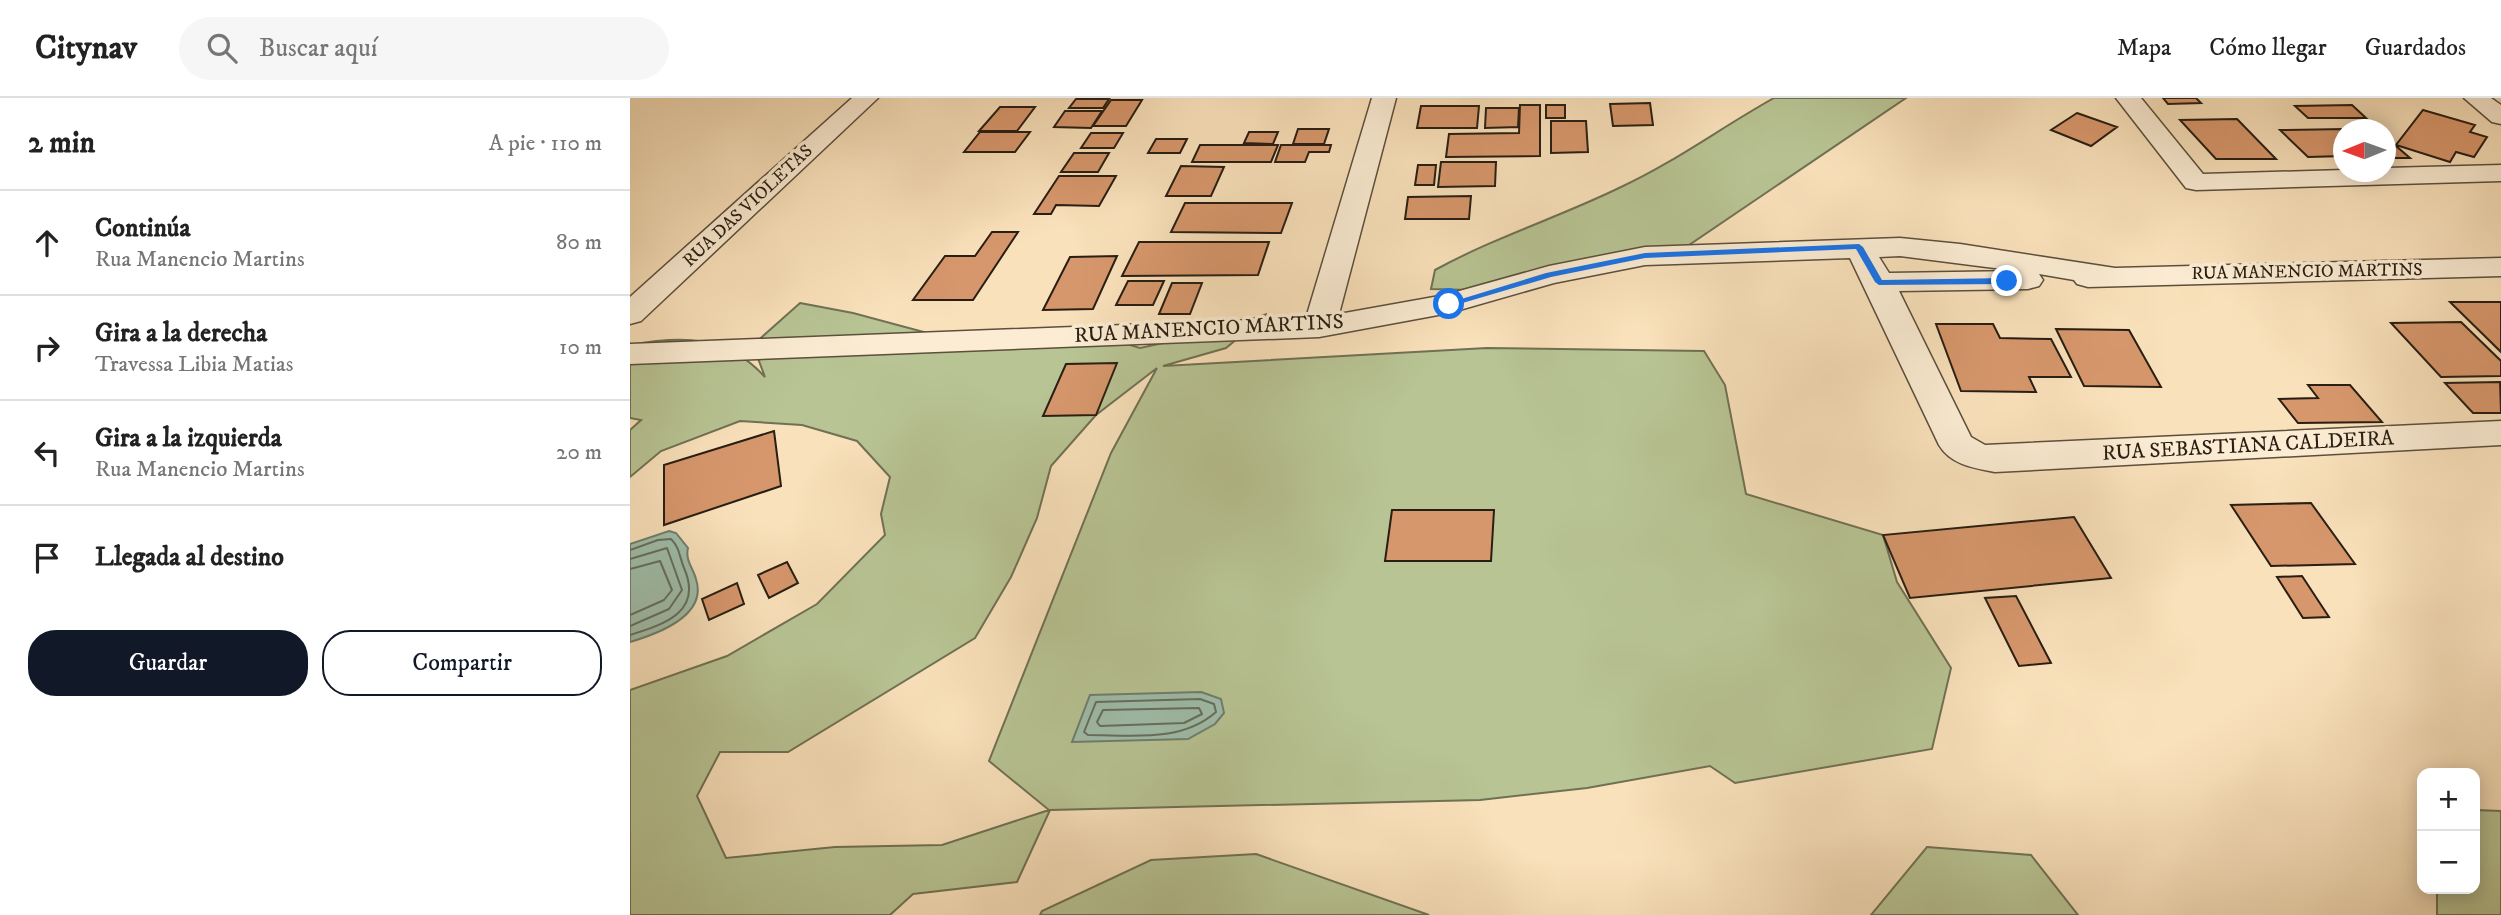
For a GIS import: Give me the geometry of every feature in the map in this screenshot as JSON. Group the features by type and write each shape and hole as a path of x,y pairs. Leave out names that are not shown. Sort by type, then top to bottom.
{"street":[{"name":"RUA DAS VIOLETAS","path":"630,314 866,98"},
{"path":"1319,327 1384,98"},
{"path":"2128,98 2196,182 2501,173"},
{"path":"2476,98 2501,117"},
{"path":"1859,247 1879,282"},
{"name":"RUA MANENCIO MARTINS","path":"630,354 1319,327 1449,304 1549,275 1645,256 1859,247 1960,253 2114,277"},
{"name":"RUA MANENCIO MARTINS","path":"1879,282 1951,283 2501,267"},
{"name":"RUA SEBASTIANA CALDEIRA","path":"1879,282 1957,445 1976,456 1995,459 2501,433"}],"green space":[{"path":"1774,98 1906,98 1689,245 1635,252 1470,290 1431,289 1435,270 1641,177"},
{"path":"800,303 853,313 957,341 1090,333 1140,348 1205,334 1267,314 1226,348 1163,366 1487,348 1704,351 1725,385 1746,494 1883,535 1897,582 1951,668 1932,749 1735,783 1710,766 1587,788 1480,800 1050,810 1017,882 913,894 890,915 630,915 630,690 727,656 817,604 885,535 881,514 890,477 857,441 802,425 740,421 661,451 630,477 630,430 641,420 630,418 630,345 668,340 703,341 735,353 765,377 753,345","holes":["1157,368 1111,453 989,761 1049,810 942,845 835,847 726,858 697,796 720,752 788,752 975,638 1011,577 1037,518 1051,466 1096,415"]},
{"path":"2480,810 2501,811 2501,915 2437,915 2437,894 2480,894"},
{"path":"1927,847 2031,855 2078,915 1871,915"},
{"path":"1256,854 1429,915 1040,915 1042,911 1151,860"}],"water":[{"path":"669,531 676,533 688,548 698,592 695,603 678,621 630,642 630,544"},
{"path":"1201,692 1221,699 1224,713 1215,724 1188,739 1072,742 1090,695"}],"building":[{"path":"2163,98 2196,98 2201,103 2168,104"},
{"path":"1076,99 1109,99 1103,108 1069,108"},
{"path":"1111,100 1142,100 1126,126 1093,126"},
{"path":"1650,103 1653,125 1613,126 1610,104"},
{"path":"1520,105 1540,105 1540,156 1446,157 1449,134 1519,133"},
{"path":"1546,105 1565,105 1565,118 1546,118"},
{"path":"2352,105 2366,118 2308,118 2295,106"},
{"path":"1421,106 1479,106 1477,128 1417,128"},
{"path":"1000,107 1035,107 1017,131 979,131"},
{"path":"1486,108 1519,108 1518,127 1485,128"},
{"path":"2423,110 2475,125 2470,132 2487,137 2474,157 2456,152 2450,162 2396,145"},
{"path":"1065,111 1102,111 1091,128 1054,127"},
{"path":"2077,113 2117,127 2091,146 2051,130"},
{"path":"2237,119 2276,159 2216,159 2180,120"},
{"path":"1551,121 1586,121 1588,152 1551,153"},
{"path":"1298,129 1329,129 1324,144 1293,144"},
{"path":"2333,129 2333,156 2308,157 2280,130"},
{"path":"980,132 1030,132 1015,152 964,152"},
{"path":"1249,132 1278,132 1273,144 1244,143"},
{"path":"1091,133 1123,133 1114,148 1081,148"},
{"path":"1156,139 1187,139 1180,153 1148,153"},
{"path":"1200,145 1278,145 1271,162 1192,162"},
{"path":"1281,145 1331,145 1329,152 1309,152 1305,162 1275,162"},
{"path":"2396,146 2410,158 2396,158"},
{"path":"1074,153 1109,153 1098,172 1061,172"},
{"path":"1441,162 1496,162 1495,186 1438,187"},
{"path":"1418,165 1436,165 1434,185 1415,185"},
{"path":"1181,166 1224,167 1211,196 1166,196"},
{"path":"1059,176 1116,176 1099,206 1056,205 1051,214 1034,214"},
{"path":"1471,196 1469,219 1405,219 1408,197"},
{"path":"1185,203 1292,203 1281,233 1171,232"},
{"path":"992,232 1018,232 973,300 913,300 945,256 975,256"},
{"path":"1139,242 1269,242 1258,275 1122,276"},
{"path":"1117,256 1093,309 1043,310 1070,257"},
{"path":"1128,281 1164,281 1153,305 1116,305"},
{"path":"1172,283 1202,283 1190,314 1159,314"},
{"path":"2450,302 2501,302 2501,352"},
{"path":"2461,322 2501,361 2501,376 2441,377 2391,323"},
{"path":"1936,324 1993,324 2000,338 2051,339 2071,377 2029,377 2036,392 1961,391"},
{"path":"2056,329 2129,330 2161,387 2084,386"},
{"path":"1117,363 1096,415 1043,416 1066,364"},
{"path":"2500,382 2501,413 2473,413 2445,383"},
{"path":"2308,385 2350,385 2382,422 2298,423 2279,399 2318,398"},
{"path":"774,431 781,486 664,525 664,465"},
{"path":"2311,503 2355,564 2271,566 2231,505"},
{"path":"1392,510 1494,510 1491,561 1385,561"},
{"path":"2074,517 2111,578 1910,598 1883,535"},
{"path":"787,562 798,583 769,598 758,575"},
{"path":"2302,576 2329,617 2303,618 2277,577"},
{"path":"737,583 744,604 709,620 702,599"},
{"path":"2016,596 2051,663 2019,666 1985,598"}],"route":[{"path":"1449,304 1549,275 1645,256 1859,247 1879,282 2007,281"}]}
